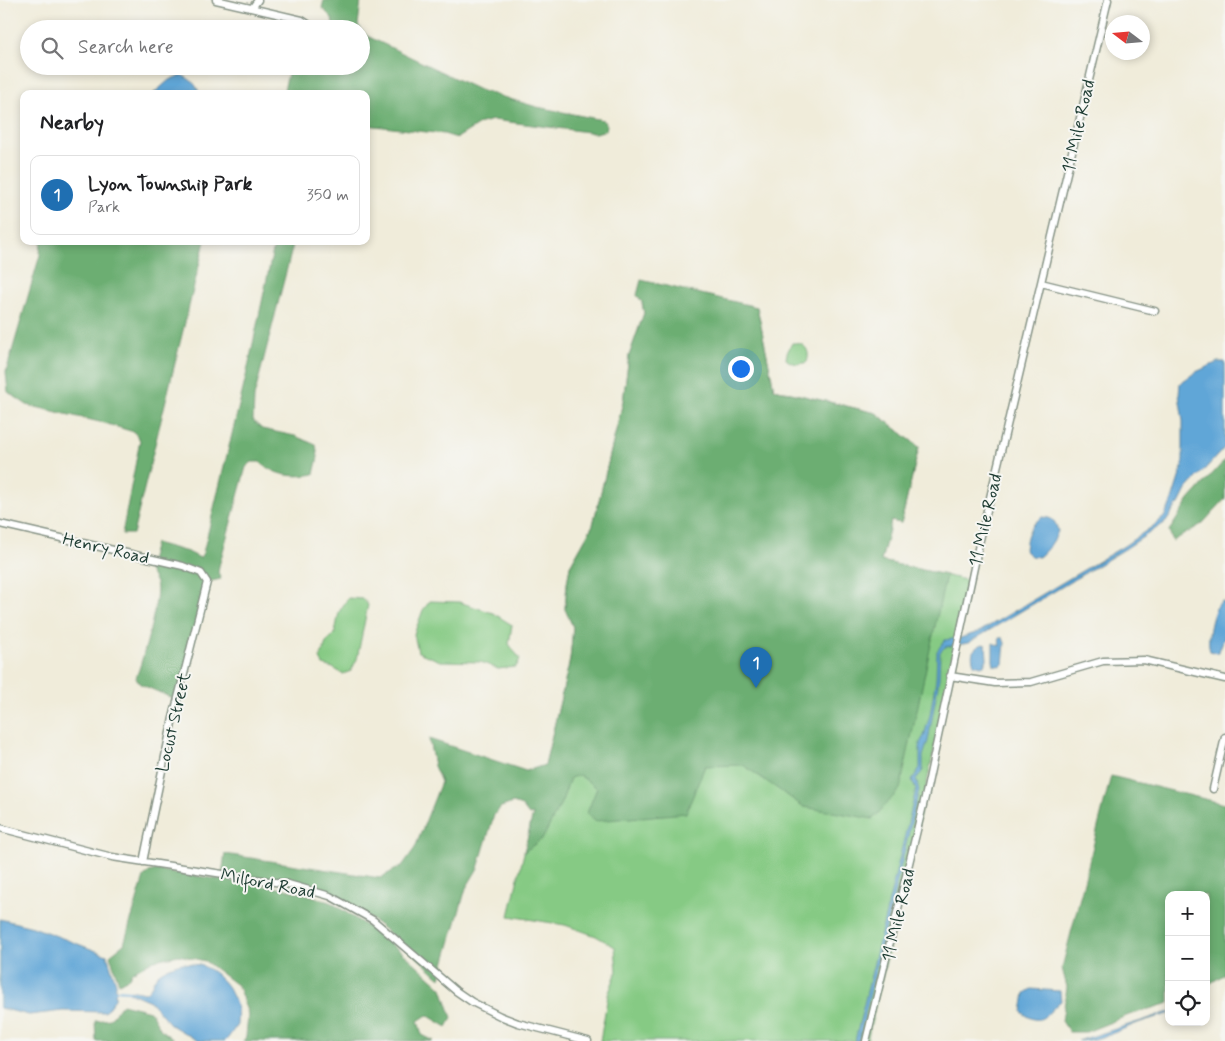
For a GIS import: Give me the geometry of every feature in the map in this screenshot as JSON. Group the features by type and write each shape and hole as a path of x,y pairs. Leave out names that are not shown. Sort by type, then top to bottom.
{"street":[{"path":"216,0 302,20"},
{"path":"252,8 258,0"},
{"name":"11 Mile Road","path":"866,1041 923,807 959,636 1108,0"},
{"path":"1041,283 1155,311"},
{"name":"Henry Road","path":"0,524 183,566 201,573 206,582"},
{"name":"Locust Street","path":"142,862 173,718 206,582"},
{"path":"950,676 995,683 1031,682 1103,662 1144,660 1225,679"},
{"path":"1213,789 1225,737"},
{"name":"Milford Road","path":"0,828 112,857 288,884 330,896 373,920 456,991 472,1002 518,1023 566,1038 588,1041"}],"green space":[{"path":"324,0 361,0 359,20 332,20 322,8"},
{"path":"370,37 479,90 537,107 603,120 607,125 606,130 596,133 493,120 481,123 457,138 444,134 370,125 370,90 284,90 288,75 370,75"},
{"path":"41,245 204,245 133,534 122,534 140,440 134,432 27,405 8,392 6,372 40,255"},
{"path":"274,245 293,245 254,397 253,421 262,429 295,436 316,445 318,457 314,474 285,475 266,467 260,462 252,462 246,467 219,566 218,573 221,579 207,582 177,700 140,684 136,678 156,601 156,583 148,569 155,543 188,552 200,558 203,553 245,381"},
{"path":"641,280 757,307 774,389 876,413 919,447 901,523 891,521 881,561 946,575 900,789 873,819 804,807 743,765 705,766 686,813 596,821 587,813 597,788 579,775 570,778 562,801 543,838 524,852 533,814 529,815 522,806 513,803 501,807 494,815 478,868 466,888 440,978 388,932 360,911 345,903 304,887 222,874 225,854 380,878 402,866 415,848 441,782 434,766 429,739 526,771 545,765 570,660 573,627 565,609 570,566 593,525 623,402 629,356 644,313 642,302 637,295"},
{"path":"637,295 757,307 774,389 876,413 919,447 901,523 891,521 881,561 970,581 912,853 867,1041 600,1041 608,995 617,971 615,947 596,936 565,925 509,916 570,660 573,627 565,609 570,566 593,525 623,402 629,356 644,313 642,302"},
{"path":"792,343 803,345 806,348 808,354 807,362 801,364 790,362 786,359"},
{"path":"1225,460 1225,499 1202,524 1173,541 1169,531 1189,500"},
{"path":"348,598 363,599 368,605 357,659 351,671 343,674 323,665 320,658 326,643 335,633 339,612"},
{"path":"430,601 459,602 493,613 512,625 509,644 520,659 516,667 498,669 481,662 440,661 418,652 414,634 423,610"},
{"path":"1111,776 1225,804 1225,974 1210,983 1210,891 1165,891 1165,1004 1129,1015 1086,1032 1069,1032 1062,1021 1067,987 1062,968"},
{"path":"156,870 285,889 332,903 377,933 409,958 442,988 452,1018 447,1027 427,1015 418,1021 422,1035 434,1041 243,1041 246,1037 248,1014 238,986 205,961 179,955 154,960 132,972 128,978 119,983 110,955 124,944 144,877 149,872"},
{"path":"122,1004 150,1011 161,1030 175,1041 96,1041 95,1021 110,1019"}],"water":[{"path":"181,75 193,82 198,90 158,90 169,80"},
{"path":"1218,362 1225,362 1225,447 1186,490 1166,522 1125,549 968,643 945,647 940,652 939,679 928,741 923,756 923,770 916,780 919,790 859,1040 855,1041 916,790 912,780 920,768 920,743 930,715 936,679 937,651 945,640 979,632 1124,546 1164,517 1171,503 1183,465 1183,421 1179,395 1180,383 1196,372"},
{"path":"1042,517 1053,520 1058,531 1053,542 1039,557 1031,556 1025,551 1027,536 1031,527"},
{"path":"1222,601 1225,603 1225,636 1219,651 1216,653 1210,651 1209,632 1215,610"},
{"path":"999,638 1003,638 1005,643 1003,664 1000,666 994,665 993,661 993,643 1000,646"},
{"path":"983,644 986,645 987,659 984,665 981,666 974,664 972,654 977,647"},
{"path":"0,919 33,927 107,955 116,983 115,999 105,1012 63,1011 29,1015 0,1008"},
{"path":"184,963 207,968 219,977 229,989 237,1009 237,1025 225,1041 198,1041 171,1025 150,1001 129,992 130,990 145,993 150,989 159,973 173,965"},
{"path":"1031,989 1060,991 1061,1001 1039,1019 1029,1017 1022,1012 1025,993"},
{"path":"1165,1013 1165,1015 1117,1032 1086,1041 1078,1041"}],"waterway":[{"path":"115,990 130,991"}],"place":[{"name":"Lyon Township Park","path":"756,688"}]}
